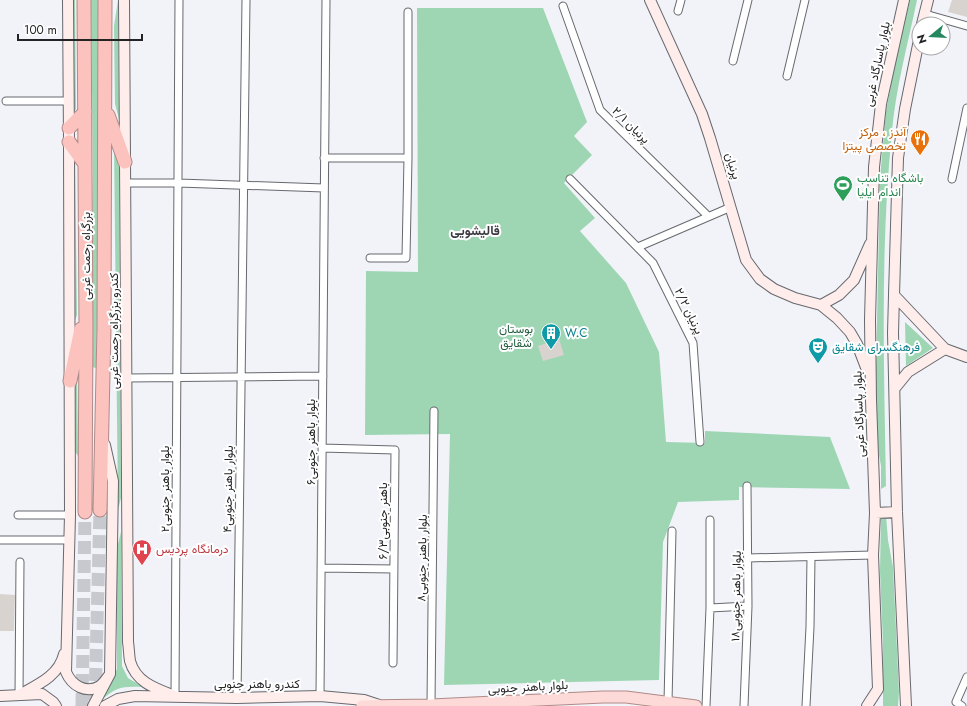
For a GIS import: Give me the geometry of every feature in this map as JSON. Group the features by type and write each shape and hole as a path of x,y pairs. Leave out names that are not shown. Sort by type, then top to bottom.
{"highway":[{"name":"بزرگراه رحمت غربی","path":"84,0 86,304 85,512"},
{"name":"بزرگراه رحمت غربی","path":"100,510 104,328 105,0"},
{"path":"105,14 112,0"},
{"path":"105,106 125,162"},
{"path":"69,128 85,112"},
{"path":"69,142 85,164"},
{"path":"70,381 86,304"}],"main road":[{"path":"68,0 70,540 66,672 69,678 79,688 90,689 99,687 104,683 110,674"},
{"name":"کندرو بزرگراه رحمت غربی","path":"124,0 128,642 130,662 136,675 149,685 175,696"},
{"name":"پرنیان","path":"650,0 702,114 746,260 760,278 774,289 794,298 821,306"},
{"name":"بلوار پاسارگاد غربی","path":"867,706 878,689 873,556 875,513 870,381 874,167 881,104 904,0"},
{"path":"925,16 928,0"},
{"path":"906,706 897,512 894,295 898,158 905,109 916,56"},
{"path":"870,381 860,350 850,332 837,318 821,306 839,295 854,280 872,238"},
{"path":"894,295 945,349 967,357"},
{"path":"895,388 908,372 945,349"},
{"path":"93,706 110,674 113,481 101,427"},
{"path":"112,550 128,508"},
{"path":"875,513 897,512"},
{"path":"19,695 44,681 55,672 63,661 66,646"},
{"path":"0,696 42,694 54,702 56,706"},
{"path":"130,706 135,696"},
{"name":"کندرو باهنر جنوبی","path":"105,706 118,699 135,696 237,698 320,696 364,700 379,705"},
{"name":"بلوار باهنر جنوبی","path":"362,706 431,705 626,697 696,706"}],"street":[{"name":"بلوار باهنر جنوبی۲","path":"175,696 179,0"},
{"name":"بلوار باهنر جنوبی۴","path":"237,698 246,0"},
{"name":"بلوار باهنر جنوبی۶","path":"320,696 326,0"},
{"path":"678,11 681,0"},
{"path":"733,61 748,0"},
{"path":"787,76 805,0"},
{"name":"پرنیان ۲/۱","path":"563,6 600,110 708,216"},
{"path":"370,258 406,258 408,12"},
{"path":"951,23 967,26"},
{"path":"6,101 68,101"},
{"path":"952,179 967,108"},
{"path":"324,158 408,158"},
{"name":"پرنیان ۲/۲","path":"570,179 653,263 693,343 700,442"},
{"path":"126,183 244,184 324,188"},
{"path":"638,247 731,207"},
{"path":"127,378 323,376"},
{"name":"۸بلوار باهنر جنوبی","path":"431,705 434,411"},
{"name":"۶/۳باهنر جنوبی","path":"322,448 395,450 393,663"},
{"name":"۱۸بلوار باهنر جنوبی","path":"744,706 748,606 747,486"},
{"path":"18,515 70,515"},
{"path":"706,706 710,608 710,520"},
{"path":"668,702 672,531"},
{"path":"0,540 70,540"},
{"path":"748,558 873,556"},
{"path":"806,706 810,627 811,557"},
{"path":"19,695 20,562"},
{"path":"321,568 394,569"},
{"path":"710,608 748,606"},
{"path":"959,704 967,677"}],"green space":[{"path":"71,0 75,0 76,109 73,114"},
{"path":"91,0 98,0 100,194 96,368 92,367 93,173"},
{"path":"118,0 119,119 115,104 114,26"},
{"path":"910,0 917,0 914,16 911,16 911,28 896,98 888,175 884,264 886,486 881,489 881,466 876,438 880,178 886,111 896,59"},
{"name":"بوستان شقایق","path":"417,8 543,8 587,122 574,136 592,155 564,183 595,218 580,231 626,283 659,352 666,442 705,443 705,431 830,437 850,489 739,487 739,500 678,502 663,542 659,680 444,685 450,434 365,435 366,271 418,272"},
{"path":"114,142 119,162 121,498 118,510"},
{"path":"73,153 75,160 77,315 73,325"},
{"path":"905,322 933,348 906,366"},
{"path":"77,366 78,456 74,450 74,373"},
{"path":"881,515 886,515 888,540 893,567 899,692 898,706 883,706 883,643 880,571"},
{"path":"121,532 122,666 128,678 143,687 120,688 111,692 101,700 117,669 117,548"}],"building":[{"path":"952,0 967,0 967,17 948,12"},
{"name":"W.C","path":"559,339 564,355 543,361 538,346"},
{"path":"0,594 15,595 14,631 0,631"}],"tunnel":[{"path":"95,700 100,510"},
{"path":"82,706 85,512"}],"place":[{"name":"آندز ، مرکز تخصصی پیتزا","path":"920,156"},
{"name":"باشگاه تناسب اندام ایلیا","path":"843,202"},
{"name":"W.C","path":"551,350"},
{"name":"فرهنگسرای شقایق","path":"818,364"},
{"name":"درمانگاه پردیس","path":"142,566"}],"district":[{"name":"قالیشویی","path":"475,230"}]}
